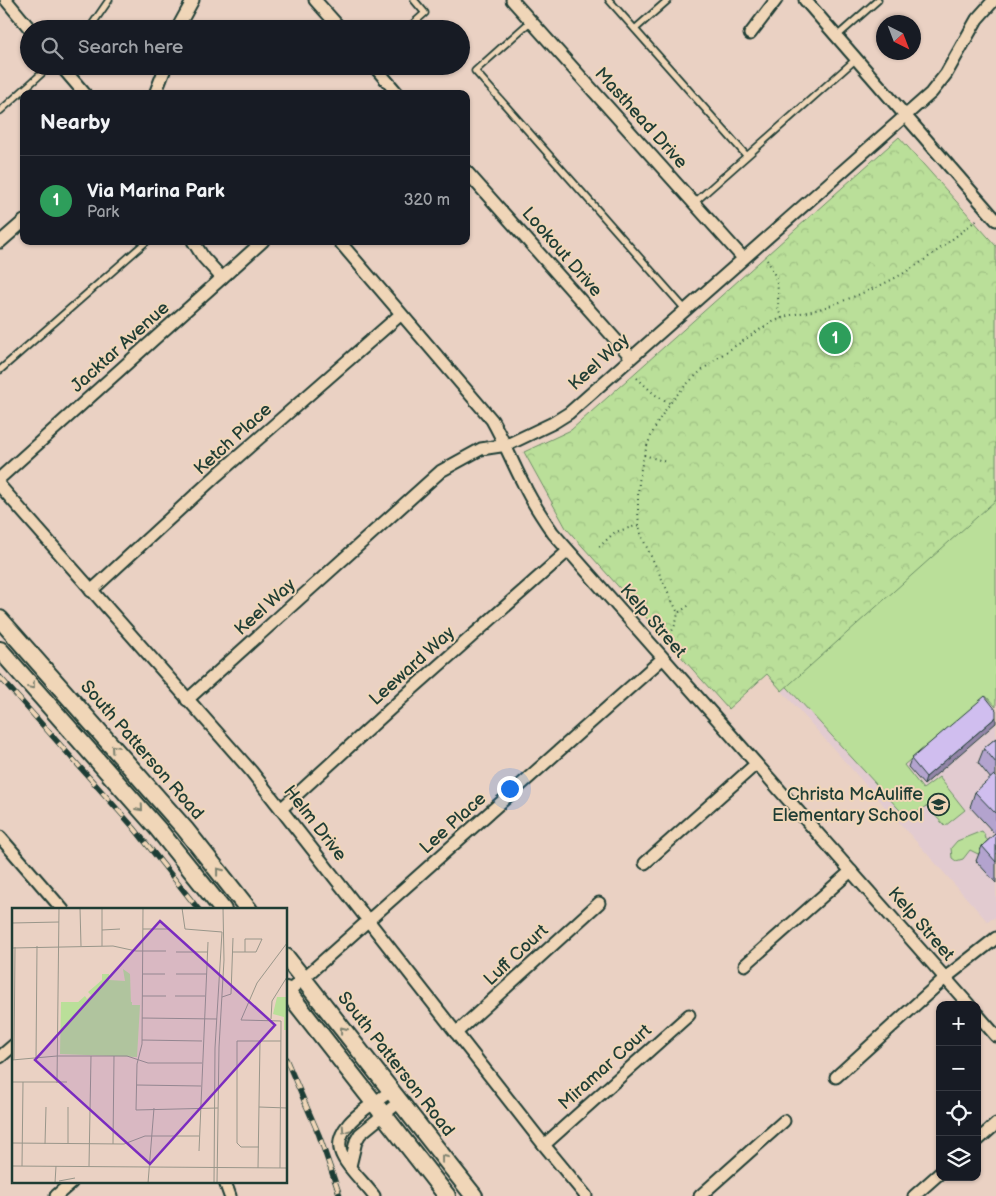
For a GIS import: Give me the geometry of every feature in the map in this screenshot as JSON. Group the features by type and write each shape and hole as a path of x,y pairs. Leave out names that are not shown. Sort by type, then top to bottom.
{"street":[{"path":"6,0 23,20"},
{"path":"182,20 193,0"},
{"path":"315,0 333,20"},
{"name":"Masthead Drive","path":"512,0 743,258"},
{"path":"750,34 776,0"},
{"path":"805,0 855,60 996,220"},
{"name":"Keel Way","path":"187,700 441,471 481,449 507,445 553,423 569,413 931,93 946,74 972,27 994,5"},
{"path":"69,75 82,90"},
{"path":"156,90 162,75"},
{"path":"382,75 395,90"},
{"name":"Lookout Drive","path":"470,176 631,357"},
{"path":"0,242 20,224"},
{"path":"196,245 203,257 222,278"},
{"name":"Jacktar Avenue","path":"0,478 259,245"},
{"name":"Kelp Street","path":"342,245 400,315 483,409 507,445 536,509 568,551 662,660 965,1001"},
{"name":"Ketch Place","path":"91,591 225,468 400,315"},
{"name":"Helm Drive","path":"0,486 281,809 586,1196"},
{"name":"Leeward Way","path":"281,809 410,691 568,551"},
{"name":"South Patterson Road","path":"0,619 185,829 247,908"},
{"path":"0,650 170,842 222,908"},
{"name":"Lee Place","path":"288,990 370,921 662,660"},
{"path":"645,863 756,764"},
{"path":"0,837 61,908"},
{"path":"744,965 851,871"},
{"name":"Luff Court","path":"456,1033 599,903"},
{"path":"836,1077 945,978 996,938"},
{"name":"South Patterson Road","path":"288,959 474,1196"},
{"path":"288,992 447,1196"},
{"name":"Miramar Court","path":"544,1145 689,1015"},
{"path":"981,1019 996,1036"},
{"path":"350,1166 360,1134 379,1109 395,1096"},
{"path":"374,1196 343,1158 339,1143 340,1137 354,1119 379,1109"},
{"path":"700,1196 784,1121"},
{"path":"981,1137 996,1124"},
{"path":"914,1196 936,1177"},
{"path":"56,1196 70,1184"},
{"path":"226,1184 230,1196"}],"lane":[{"path":"95,20 108,0"},
{"path":"414,0 425,13 418,20"},
{"path":"609,0 746,154"},
{"path":"635,29 668,0"},
{"path":"836,37 878,0"},
{"path":"531,21 475,71 685,309"},
{"path":"694,203 746,154 855,60"},
{"path":"23,90 40,75"},
{"path":"0,111 20,93"},
{"path":"0,370 142,245"}],"path":[{"path":"670,634 676,623 678,612 641,535 639,526 638,478 650,434 671,404 681,392 724,354 782,318 835,304 890,280 925,261 979,218"},
{"path":"767,260 774,272 778,289 777,310 782,318"},
{"path":"637,378 654,394 671,404"},
{"path":"644,455 666,462"},
{"path":"599,547 615,532 639,526"},
{"path":"678,612 691,604"}],"shaded area":[{"name":"Christa McAuliffe Elementary School","path":"996,500 996,917 987,921 782,691"}],"green space":[{"path":"899,137 996,246 996,500 782,691 767,674 728,709 566,528 524,452 571,430"},
{"name":"Christa McAuliffe Elementary School","path":"996,480 996,707 986,696 904,765 923,789 939,777 965,810 945,826 926,806 908,819 778,677"},
{"path":"982,831 985,835 984,837 991,843 978,854 970,850 963,859 956,861 952,858 951,848 957,841"}],"building":[{"path":"985,696 996,710 996,717 926,777 911,759"},
{"path":"996,738 996,763 984,748"},
{"path":"994,775 996,777 996,814 975,792"},
{"path":"996,833 996,862 982,846"}],"railway":[{"path":"0,677 134,828 197,908"},
{"path":"288,1064 319,1135 340,1196"}],"place":[{"name":"Via Marina Park","path":"835,338"},
{"name":"Christa McAuliffe Elementary School","path":"939,804"}]}
